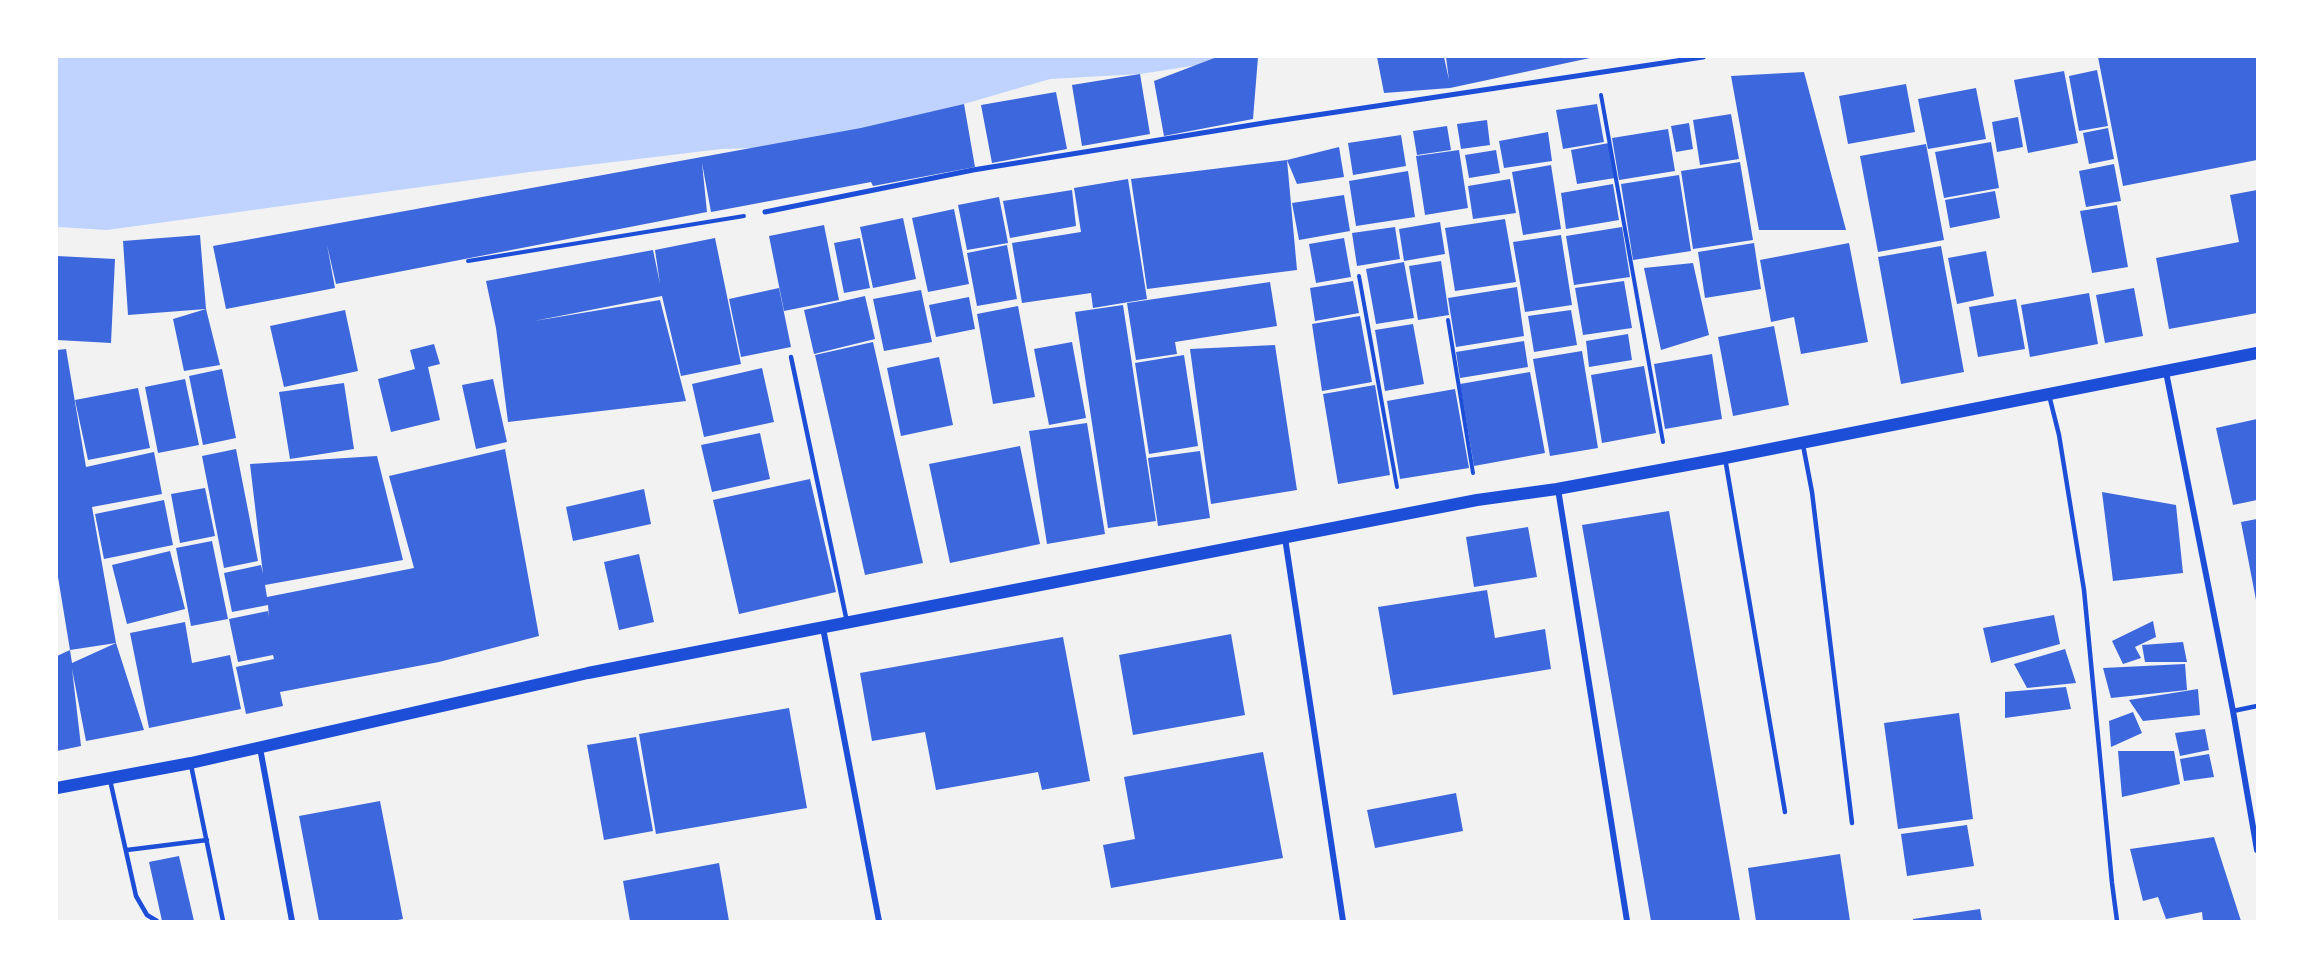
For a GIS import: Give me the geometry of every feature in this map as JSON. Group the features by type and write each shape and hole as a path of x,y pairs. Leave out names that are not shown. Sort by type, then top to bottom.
{"main road":[{"path":"57,788 191,763 588,673 1477,500 1557,489 1668,469 2257,353"}],"street":[{"path":"765,212 984,169 1270,122 1703,57"},
{"path":"2166,372 2233,711 2257,850"},
{"path":"1557,489 1627,921"},
{"path":"1285,538 1343,921"},
{"path":"823,628 879,921"},
{"path":"260,746 292,921"}],"lane":[{"path":"790,357 847,623"},
{"path":"2049,394 2059,435 2084,590 2117,921"},
{"path":"1803,442 1812,492 1852,824"},
{"path":"1725,458 1785,812"},
{"path":"2233,711 2257,706"},
{"path":"191,763 223,921"},
{"path":"110,778 136,896 147,915 157,921"},
{"path":"127,850 207,840"}],"path":[{"path":"1597,73 1668,469"},
{"path":"468,261 765,212"},
{"path":"1359,276 1402,515"},
{"path":"1448,320 1477,500"}],"water":[{"path":"57,57 1218,57 1205,64 1140,74 1050,79 964,104 792,147 721,149 530,172 107,230 57,227"}],"building":[{"path":"1217,57 1258,57 1253,119 1164,136 1154,81"},
{"path":"1377,57 1444,57 1449,80 1446,57 1590,58 1450,88 1384,93"},
{"path":"2098,57 2257,57 2257,160 2123,186"},
{"path":"2097,70 2108,126 2079,131 2069,76"},
{"path":"2064,71 2078,143 2028,153 2014,80"},
{"path":"1804,72 1846,230 1759,230 1731,76"},
{"path":"1140,74 1150,134 1082,146 1072,85"},
{"path":"1906,84 1915,132 1848,144 1839,96"},
{"path":"1976,88 1986,139 1928,149 1918,99"},
{"path":"1056,92 1067,149 992,163 981,105"},
{"path":"964,104 975,167 873,186 871,182 711,212 702,163 707,212 336,284 327,245 335,288 226,309 213,246 861,128"},
{"path":"1597,104 1604,142 1563,149 1556,110"},
{"path":"1731,114 1739,159 1700,165 1693,120"},
{"path":"2018,117 2023,147 1997,152 1992,122"},
{"path":"1487,120 1490,145 1461,149 1457,124"},
{"path":"1689,123 1693,149 1676,152 1671,126"},
{"path":"1447,126 1451,150 1417,155 1413,131"},
{"path":"2108,128 2114,159 2089,164 2083,133"},
{"path":"1668,129 1675,171 1619,180 1612,138"},
{"path":"1548,132 1552,161 1504,168 1499,141"},
{"path":"1401,135 1406,166 1353,175 1348,143"},
{"path":"1991,142 1999,188 1944,198 1935,152"},
{"path":"1609,143 1615,178 1577,184 1571,150"},
{"path":"1926,144 1944,240 1878,252 1860,156"},
{"path":"1339,147 1344,177 1297,184 1287,160"},
{"path":"1459,150 1468,208 1425,215 1416,156"},
{"path":"1496,150 1500,173 1469,178 1465,155"},
{"path":"1287,160 1297,270 1147,289 1131,179"},
{"path":"1740,162 1753,240 1693,249 1681,171"},
{"path":"2114,164 2121,201 2086,207 2079,171"},
{"path":"1551,165 1561,229 1523,235 1512,172"},
{"path":"1408,171 1415,217 1356,226 1349,181"},
{"path":"1679,175 1691,251 1633,260 1621,184"},
{"path":"1128,179 1147,299 1093,308 1091,293 1022,303 1012,243 1081,232 1074,188"},
{"path":"1510,179 1516,213 1473,219 1468,186"},
{"path":"1613,184 1619,220 1566,229 1561,193"},
{"path":"1072,190 1076,226 1010,238 1003,201"},
{"path":"2257,190 2257,313 2169,329 2156,258 2239,242 2230,195"},
{"path":"1995,191 2000,218 1950,228 1945,200"},
{"path":"1344,195 1350,231 1299,240 1292,203"},
{"path":"999,197 1008,243 967,250 958,205"},
{"path":"2117,205 2128,267 2092,273 2080,211"},
{"path":"954,209 969,284 928,292 912,218"},
{"path":"903,218 916,279 873,288 860,227"},
{"path":"1505,219 1516,282 1455,291 1445,228"},
{"path":"1440,222 1445,254 1404,261 1399,229"},
{"path":"824,225 839,300 784,311 769,236"},
{"path":"1395,227 1400,259 1357,266 1352,233"},
{"path":"1622,227 1630,277 1574,285 1566,236"},
{"path":"200,235 206,309 128,315 123,241"},
{"path":"1561,235 1572,305 1525,312 1513,242"},
{"path":"715,238 741,364 681,376 662,296 534,321 660,300 686,401 508,422 496,328 486,281 653,250 660,284 655,250"},
{"path":"860,238 870,288 844,293 834,243"},
{"path":"1344,238 1351,277 1316,283 1309,244"},
{"path":"1754,243 1761,289 1705,298 1698,252"},
{"path":"1849,243 1868,342 1801,354 1794,317 1771,322 1760,260"},
{"path":"1007,245 1017,299 977,306 967,253"},
{"path":"1941,246 1964,372 1901,384 1878,257"},
{"path":"1986,251 1994,296 1957,304 1948,258"},
{"path":"57,256 115,259 111,343 57,340"},
{"path":"1441,261 1449,315 1418,320 1409,266"},
{"path":"1404,262 1414,318 1376,324 1366,269"},
{"path":"1693,263 1709,335 1661,350 1644,268"},
{"path":"1353,281 1359,313 1315,321 1310,288"},
{"path":"1624,281 1632,328 1583,335 1575,288"},
{"path":"1270,282 1277,326 1175,342 1177,354 1136,360 1127,303"},
{"path":"1517,287 1524,336 1456,347 1448,298"},
{"path":"779,288 791,347 741,357 729,299"},
{"path":"2134,288 2143,336 2105,343 2096,295"},
{"path":"921,290 932,342 884,351 873,299"},
{"path":"2089,293 2098,344 2030,357 2021,305"},
{"path":"865,296 875,339 814,354 804,310"},
{"path":"969,297 975,329 936,337 929,305"},
{"path":"2016,299 2025,349 1978,357 1969,307"},
{"path":"1123,305 1156,521 1108,528 1075,312"},
{"path":"1018,306 1035,397 993,404 977,314"},
{"path":"206,309 220,365 184,371 173,319"},
{"path":"345,310 358,371 284,387 270,326"},
{"path":"1571,310 1577,345 1534,352 1528,316"},
{"path":"1360,316 1372,382 1322,391 1312,324"},
{"path":"1413,324 1424,384 1385,391 1375,330"},
{"path":"1774,326 1789,405 1733,416 1718,337"},
{"path":"1628,334 1632,360 1589,367 1586,341"},
{"path":"1524,341 1528,367 1460,378 1456,352"},
{"path":"873,342 923,563 865,575 815,355"},
{"path":"1072,342 1086,418 1049,425 1034,349"},
{"path":"434,344 440,364 428,367 440,420 391,432 378,379 415,369 410,350"},
{"path":"1275,345 1297,490 1211,504 1190,349"},
{"path":"66,349 86,467 154,452 162,494 92,507 116,643 70,650 57,571 57,350"},
{"path":"1582,351 1598,448 1550,456 1533,359"},
{"path":"1712,354 1722,419 1665,429 1654,364"},
{"path":"1184,355 1198,446 1149,454 1135,363"},
{"path":"939,357 953,425 901,436 887,368"},
{"path":"1644,366 1656,433 1602,443 1591,375"},
{"path":"762,368 774,422 704,437 692,384"},
{"path":"222,369 236,438 203,445 189,376"},
{"path":"1530,372 1545,453 1474,466 1460,384"},
{"path":"185,379 199,445 158,453 145,387"},
{"path":"493,379 507,442 476,449 462,385"},
{"path":"344,383 354,449 290,459 279,392"},
{"path":"1375,385 1390,475 1338,484 1323,394"},
{"path":"138,388 150,448 88,460 75,400"},
{"path":"1455,389 1469,468 1400,479 1387,401"},
{"path":"2257,419 2257,500 2233,505 2216,428"},
{"path":"1087,423 1105,534 1047,544 1029,431"},
{"path":"760,433 770,479 712,492 701,445"},
{"path":"1020,446 1040,544 950,563 929,464"},
{"path":"236,449 258,561 224,568 202,456"},
{"path":"505,449 539,636 439,662 280,692 283,706 246,714 236,667 274,659 273,655 238,662 229,619 268,611 269,618 268,605 232,612 224,573 261,565 263,574 250,464 377,456 403,560 265,585 267,597 414,568 389,476"},
{"path":"1200,451 1210,518 1158,526 1148,458"},
{"path":"810,479 836,592 739,614 713,500"},
{"path":"205,488 215,536 180,543 171,494"},
{"path":"644,489 651,524 573,541 566,507"},
{"path":"2102,492 2176,505 2183,573 2113,581"},
{"path":"164,500 173,545 104,559 95,514"},
{"path":"1669,511 1740,921 1651,921 1582,525"},
{"path":"2257,519 2257,600 2256,600 2241,522"},
{"path":"1528,527 1537,577 1474,587 1466,537"},
{"path":"212,541 228,619 191,626 176,548"},
{"path":"170,551 185,609 127,624 112,565"},
{"path":"639,554 654,622 619,630 604,562"},
{"path":"1487,590 1495,638 1545,629 1551,669 1393,695 1378,607"},
{"path":"2054,615 2060,644 1991,663 1983,628"},
{"path":"2153,621 2156,637 2135,647 2141,658 2123,664 2112,641"},
{"path":"185,622 192,663 230,655 241,709 149,728 130,633"},
{"path":"1231,634 1245,715 1133,735 1119,655"},
{"path":"1063,637 1090,781 1042,790 1038,772 936,790 925,732 872,741 860,673"},
{"path":"2183,642 2187,662 2145,662 2142,645"},
{"path":"116,643 144,730 86,741 72,669 81,746 57,751 57,656 70,650 72,663"},
{"path":"2065,649 2076,683 2027,688 2014,664"},
{"path":"2185,664 2187,690 2111,698 2103,668"},
{"path":"2066,687 2071,709 2005,718 2005,692"},
{"path":"2198,689 2200,715 2143,721 2129,700"},
{"path":"789,708 807,808 656,834 639,734"},
{"path":"2133,712 2142,733 2111,747 2109,721"},
{"path":"1959,713 1973,819 1898,829 1884,723"},
{"path":"2205,729 2209,750 2180,756 2175,733"},
{"path":"636,737 653,831 604,840 587,745"},
{"path":"2118,751 2174,751 2180,784 2122,797"},
{"path":"1263,752 1283,858 1111,888 1103,845 1135,839 1124,777"},
{"path":"2209,754 2214,777 2184,781 2180,759"},
{"path":"1456,793 1463,831 1375,848 1367,810"},
{"path":"380,801 403,919 319,921 299,816"},
{"path":"1967,825 1974,866 1907,876 1901,834"},
{"path":"2214,837 2241,921 2203,921 2202,912 2166,919 2158,897 2143,901 2130,849"},
{"path":"1840,854 1850,921 1756,921 1748,868"},
{"path":"179,856 194,921 162,921 149,862"},
{"path":"719,863 729,921 630,921 623,881"},
{"path":"1980,909 1982,921 1913,921 1913,919"}]}
